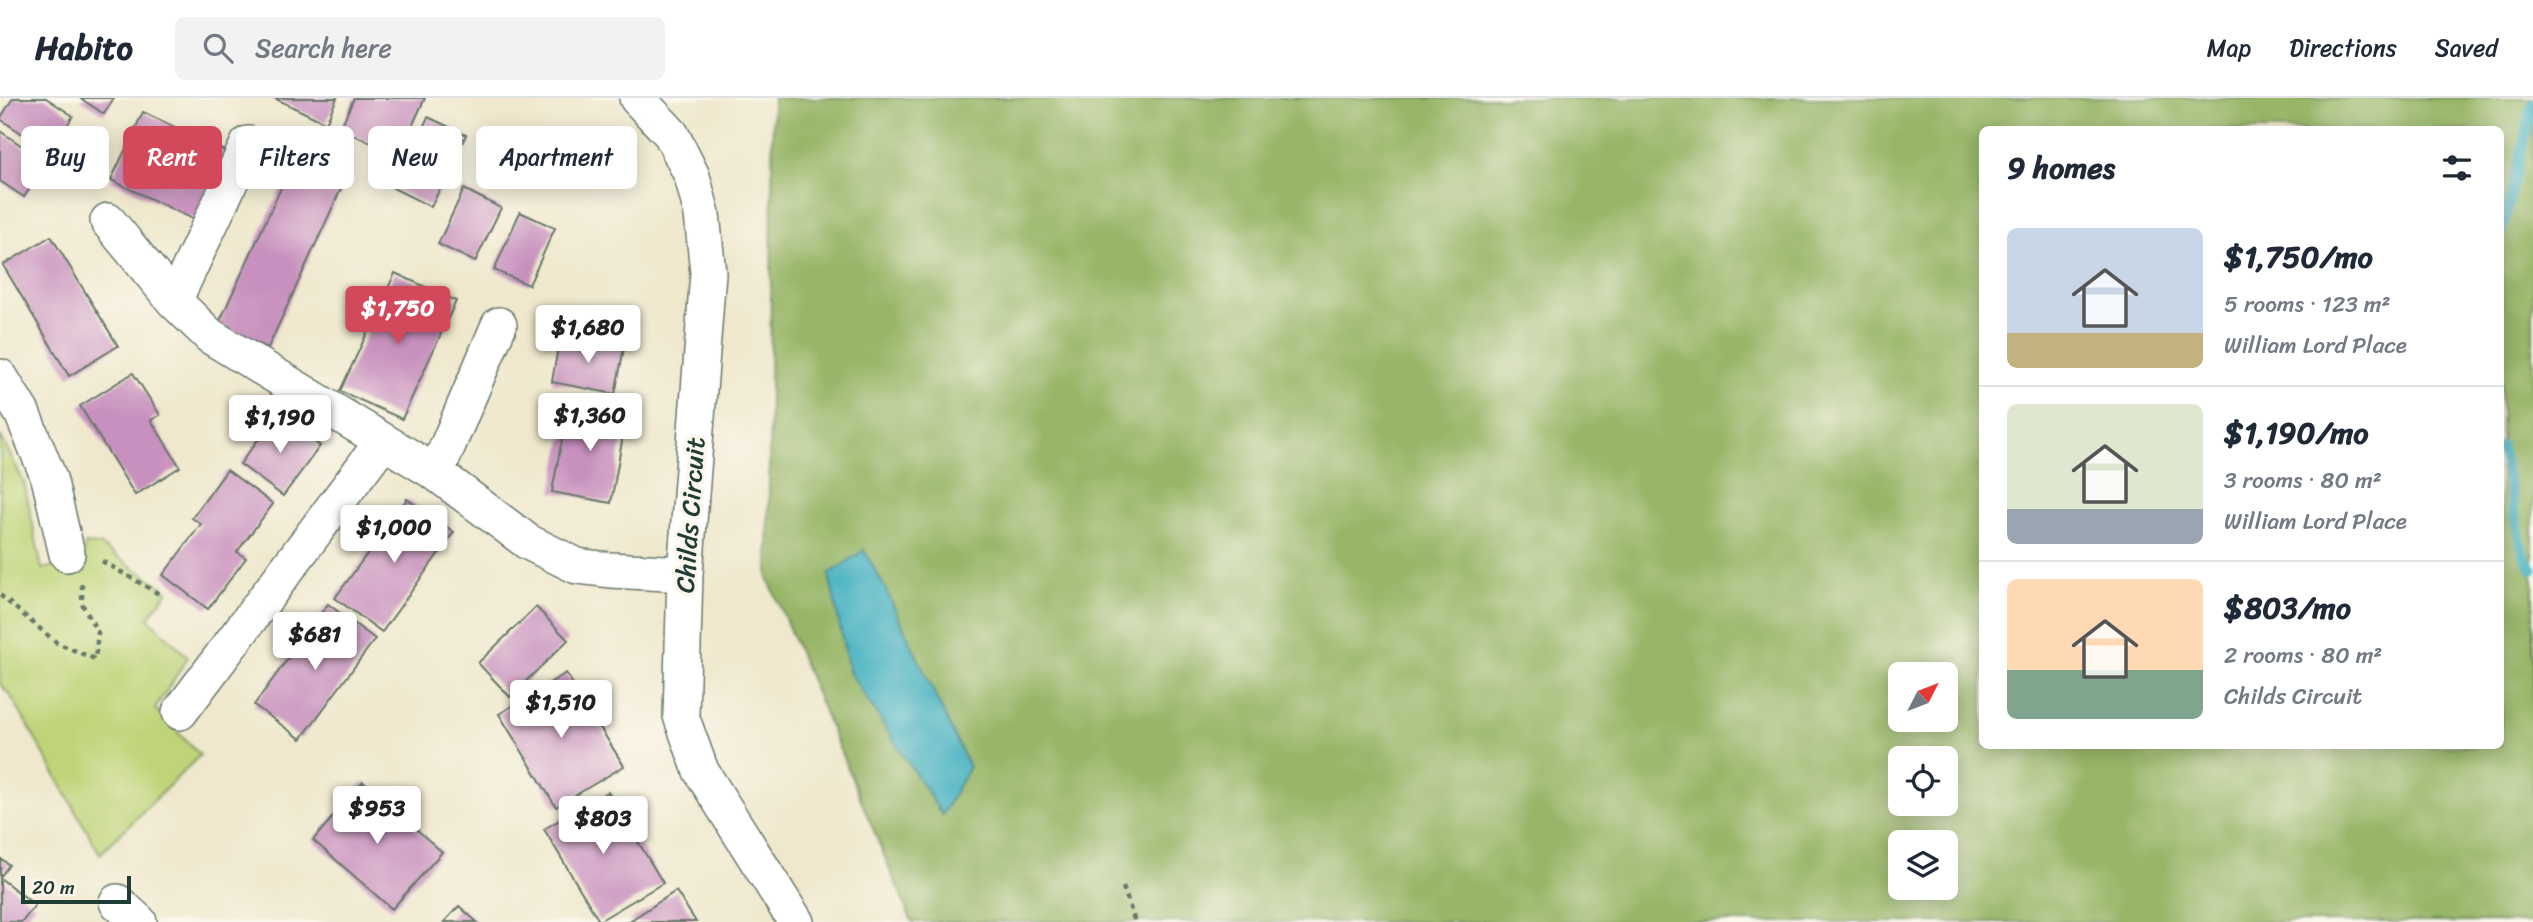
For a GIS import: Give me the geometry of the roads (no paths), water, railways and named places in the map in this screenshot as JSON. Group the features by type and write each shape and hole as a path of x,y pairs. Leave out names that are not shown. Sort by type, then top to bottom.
{"street":[{"name":"Childs Circuit","path":"637,98 671,134 692,176 702,214 708,273 685,574 681,716 701,771 796,922"},
{"path":"174,301 236,169"},
{"path":"108,221 174,301 210,336 436,473 528,542 577,566 685,574"},
{"path":"436,473 499,325"},
{"path":"0,377 22,413 82,566"},
{"path":"180,712 383,441"}],"water":[{"path":"864,550 883,584 969,767 942,815 849,671 829,574"}],"waterway":[{"path":"2504,222 2533,103"},
{"path":"2504,461 2523,553 2533,570"}]}
